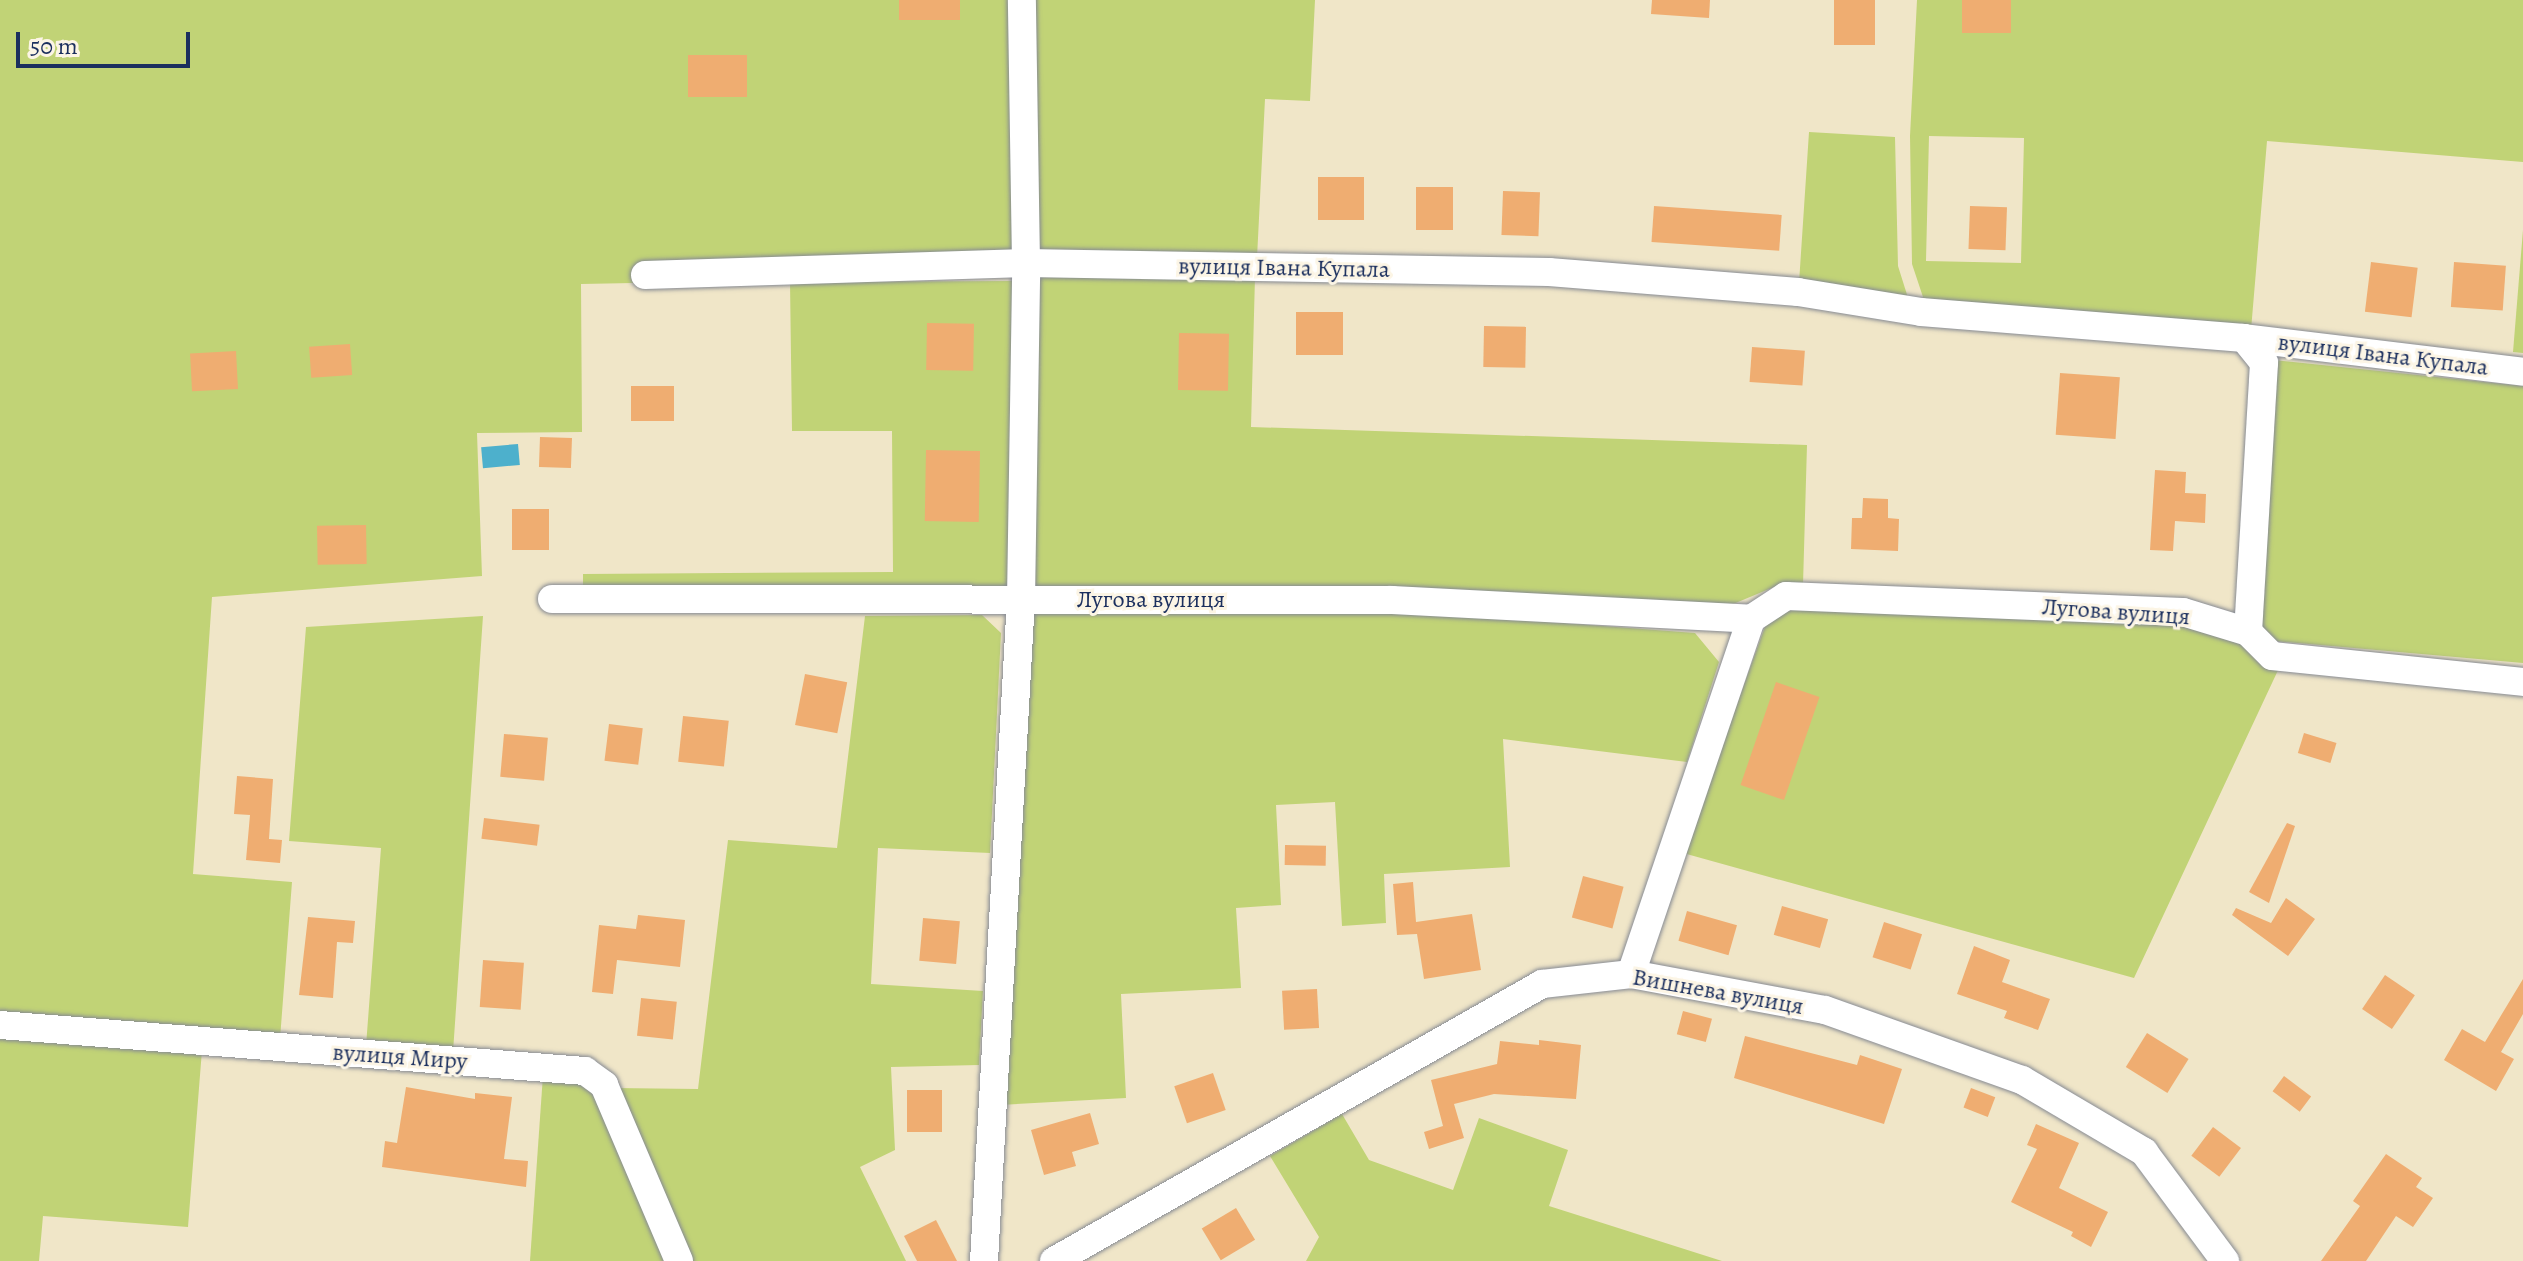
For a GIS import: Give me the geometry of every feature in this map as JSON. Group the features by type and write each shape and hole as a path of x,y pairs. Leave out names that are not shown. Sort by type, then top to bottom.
{"street":[{"path":"984,1261 1021,600 1026,263 1022,0"},
{"name":"вулиця Івана Купала","path":"645,275 1026,263 1549,272 1798,292 1921,312 2244,338 2523,372"},
{"path":"2244,338 2264,363 2248,632"},
{"name":"Лугова вулиця","path":"552,599 1392,600 1751,619 1786,596 2183,612 2248,632 2272,656 2523,682"},
{"path":"1631,974 1751,619"},
{"name":"Вишнева вулиця","path":"1054,1261 1542,984 1631,974 1825,1010 2022,1080 2144,1152 2225,1261"},
{"name":"вулиця Миру","path":"0,1025 585,1071 604,1085 679,1261"}],"green space":[{"path":"0,0 1010,0 1014,256 633,266 633,283 581,284 582,432 477,433 482,576 212,597 193,874 292,882 280,1039 0,1017"},
{"path":"1034,0 1315,0 1310,101 1265,99 1257,258 1037,254"},
{"path":"1917,0 2523,0 2523,162 2267,141 2251,330 1925,303 1912,264 1910,136","holes":["1929,136 2024,138 2021,263 1926,261"]},
{"path":"1809,132 1895,137 1898,266 1909,301 1799,283"},
{"path":"2523,230 2523,353 2513,352"},
{"path":"1037,274 1255,277 1251,427 1807,445 1803,585 1781,584 1726,607 1033,590"},
{"path":"1012,281 1014,587 583,589 583,574 893,572 892,431 792,431 790,282"},
{"path":"2273,360 2523,386 2523,663 2274,641 2258,626"},
{"path":"1788,605 2181,623 2238,641 2260,664 2280,666 2134,978 1683,853 1766,624"},
{"path":"1391,610 1695,633 1719,662 1687,762 1503,739 1510,867 1384,874 1386,923 1342,926 1335,802 1276,805 1281,905 1236,908 1241,988 1121,994 1126,1098 1000,1105 1031,613"},
{"path":"982,615 1001,633 990,853 878,848 871,984 983,991 979,1065 891,1067 895,1150 860,1167 906,1261 688,1261 614,1088 698,1089 728,840 837,848 865,616"},
{"path":"483,616 453,1052 366,1046 381,848 289,841 306,627"},
{"path":"0,1033 202,1050 188,1227 43,1216 39,1261 0,1261"},
{"path":"543,1075 582,1079 597,1090 670,1261 530,1261"},
{"path":"1342,1114 1369,1160 1453,1190 1479,1118 1568,1150 1549,1206 1722,1261 1306,1261 1319,1237 1270,1156"}],"water":[{"path":"518,444 520,465 483,468 481,447"}],"building":[{"path":"899,0 960,0 960,20 899,20"},
{"path":"1652,0 1710,0 1709,18 1651,14"},
{"path":"1834,0 1875,0 1875,45 1834,45"},
{"path":"1962,0 2011,0 2011,33 1962,33"},
{"path":"688,55 747,55 747,97 688,97"},
{"path":"1318,177 1364,177 1364,220 1318,220"},
{"path":"1416,187 1453,187 1453,230 1416,230"},
{"path":"1503,191 1540,192 1538,236 1501,235"},
{"path":"1654,206 1782,215 1779,251 1651,242"},
{"path":"1970,206 2007,207 2005,250 1968,249"},
{"path":"2371,262 2418,268 2412,317 2365,312"},
{"path":"2454,262 2506,266 2503,311 2451,307"},
{"path":"1296,312 1343,312 1343,355 1296,355"},
{"path":"927,323 974,324 973,371 926,370"},
{"path":"1484,326 1526,327 1525,368 1483,367"},
{"path":"1179,333 1229,334 1228,391 1178,390"},
{"path":"350,344 352,375 311,378 309,347"},
{"path":"1752,347 1805,351 1802,386 1750,382"},
{"path":"236,351 238,389 192,391 190,353"},
{"path":"2060,373 2120,377 2116,439 2056,435"},
{"path":"631,386 674,386 674,421 631,421"},
{"path":"540,437 572,438 571,468 539,467"},
{"path":"926,450 980,451 979,522 925,521"},
{"path":"2155,470 2186,472 2185,493 2206,494 2205,523 2175,521 2173,551 2150,550"},
{"path":"1863,498 1888,499 1888,518 1899,519 1898,551 1851,549 1852,518 1862,518"},
{"path":"512,509 549,509 549,550 512,550"},
{"path":"366,525 367,564 318,565 317,526"},
{"path":"805,674 847,682 837,733 795,725"},
{"path":"1776,682 1819,697 1784,800 1741,785"},
{"path":"683,716 729,721 724,767 678,762"},
{"path":"609,724 643,728 638,765 604,761"},
{"path":"2304,733 2337,743 2330,763 2298,753"},
{"path":"504,734 548,738 544,781 500,777"},
{"path":"237,776 273,779 269,839 282,840 280,863 246,860 250,815 234,814"},
{"path":"484,818 540,825 537,846 481,839"},
{"path":"2287,823 2295,826 2269,903 2249,892"},
{"path":"1285,845 1326,846 1326,866 1285,865"},
{"path":"1583,876 1624,887 1612,928 1572,918"},
{"path":"1413,882 1416,922 1472,914 1481,970 1424,979 1417,934 1397,935 1393,884"},
{"path":"2286,898 2315,919 2288,956 2232,915 2236,908 2271,923"},
{"path":"1782,906 1828,919 1820,948 1774,935"},
{"path":"1687,911 1737,925 1728,955 1678,941"},
{"path":"638,915 685,920 680,967 617,960 613,994 592,992 599,925 636,929"},
{"path":"308,917 355,921 353,943 337,942 333,998 299,995"},
{"path":"923,918 960,921 956,964 919,961"},
{"path":"1884,922 1922,934 1911,970 1873,957"},
{"path":"1974,946 2010,960 2002,982 2050,999 2038,1030 2004,1018 2007,1011 1957,994"},
{"path":"483,960 524,963 521,1010 480,1007"},
{"path":"2385,975 2415,995 2392,1029 2362,1009"},
{"path":"2523,979 2523,1014 2501,1052 2514,1059 2496,1091 2444,1060 2462,1029 2485,1042"},
{"path":"1317,989 1319,1028 1284,1030 1282,991"},
{"path":"641,998 677,1002 673,1040 637,1036"},
{"path":"1683,1011 1712,1019 1706,1042 1677,1034"},
{"path":"2147,1033 2189,1059 2167,1093 2126,1067"},
{"path":"1745,1036 1857,1065 1860,1055 1902,1069 1884,1124 1734,1078"},
{"path":"1539,1040 1581,1045 1576,1099 1494,1094 1454,1104 1464,1138 1429,1149 1424,1132 1443,1126 1431,1080 1497,1064 1500,1041 1539,1045"},
{"path":"1213,1073 1226,1110 1187,1123 1174,1086"},
{"path":"2284,1076 2311,1096 2300,1112 2273,1091"},
{"path":"406,1087 475,1099 475,1093 512,1097 504,1159 528,1161 526,1187 382,1167 385,1141 397,1143"},
{"path":"1971,1088 1995,1097 1988,1117 1963,1108"},
{"path":"907,1090 942,1090 942,1132 907,1132"},
{"path":"1090,1113 1099,1144 1072,1152 1076,1166 1044,1175 1031,1130"},
{"path":"2036,1124 2079,1143 2059,1188 2108,1212 2091,1247 2071,1236 2073,1232 2011,1202 2037,1149 2027,1145"},
{"path":"2213,1127 2241,1148 2219,1177 2191,1156"},
{"path":"2386,1154 2422,1178 2416,1187 2433,1198 2413,1227 2396,1216 2366,1261 2321,1261 2360,1206 2353,1201"},
{"path":"1236,1208 1255,1240 1221,1260 1202,1229"},
{"path":"936,1220 957,1261 917,1261 904,1236"}]}
